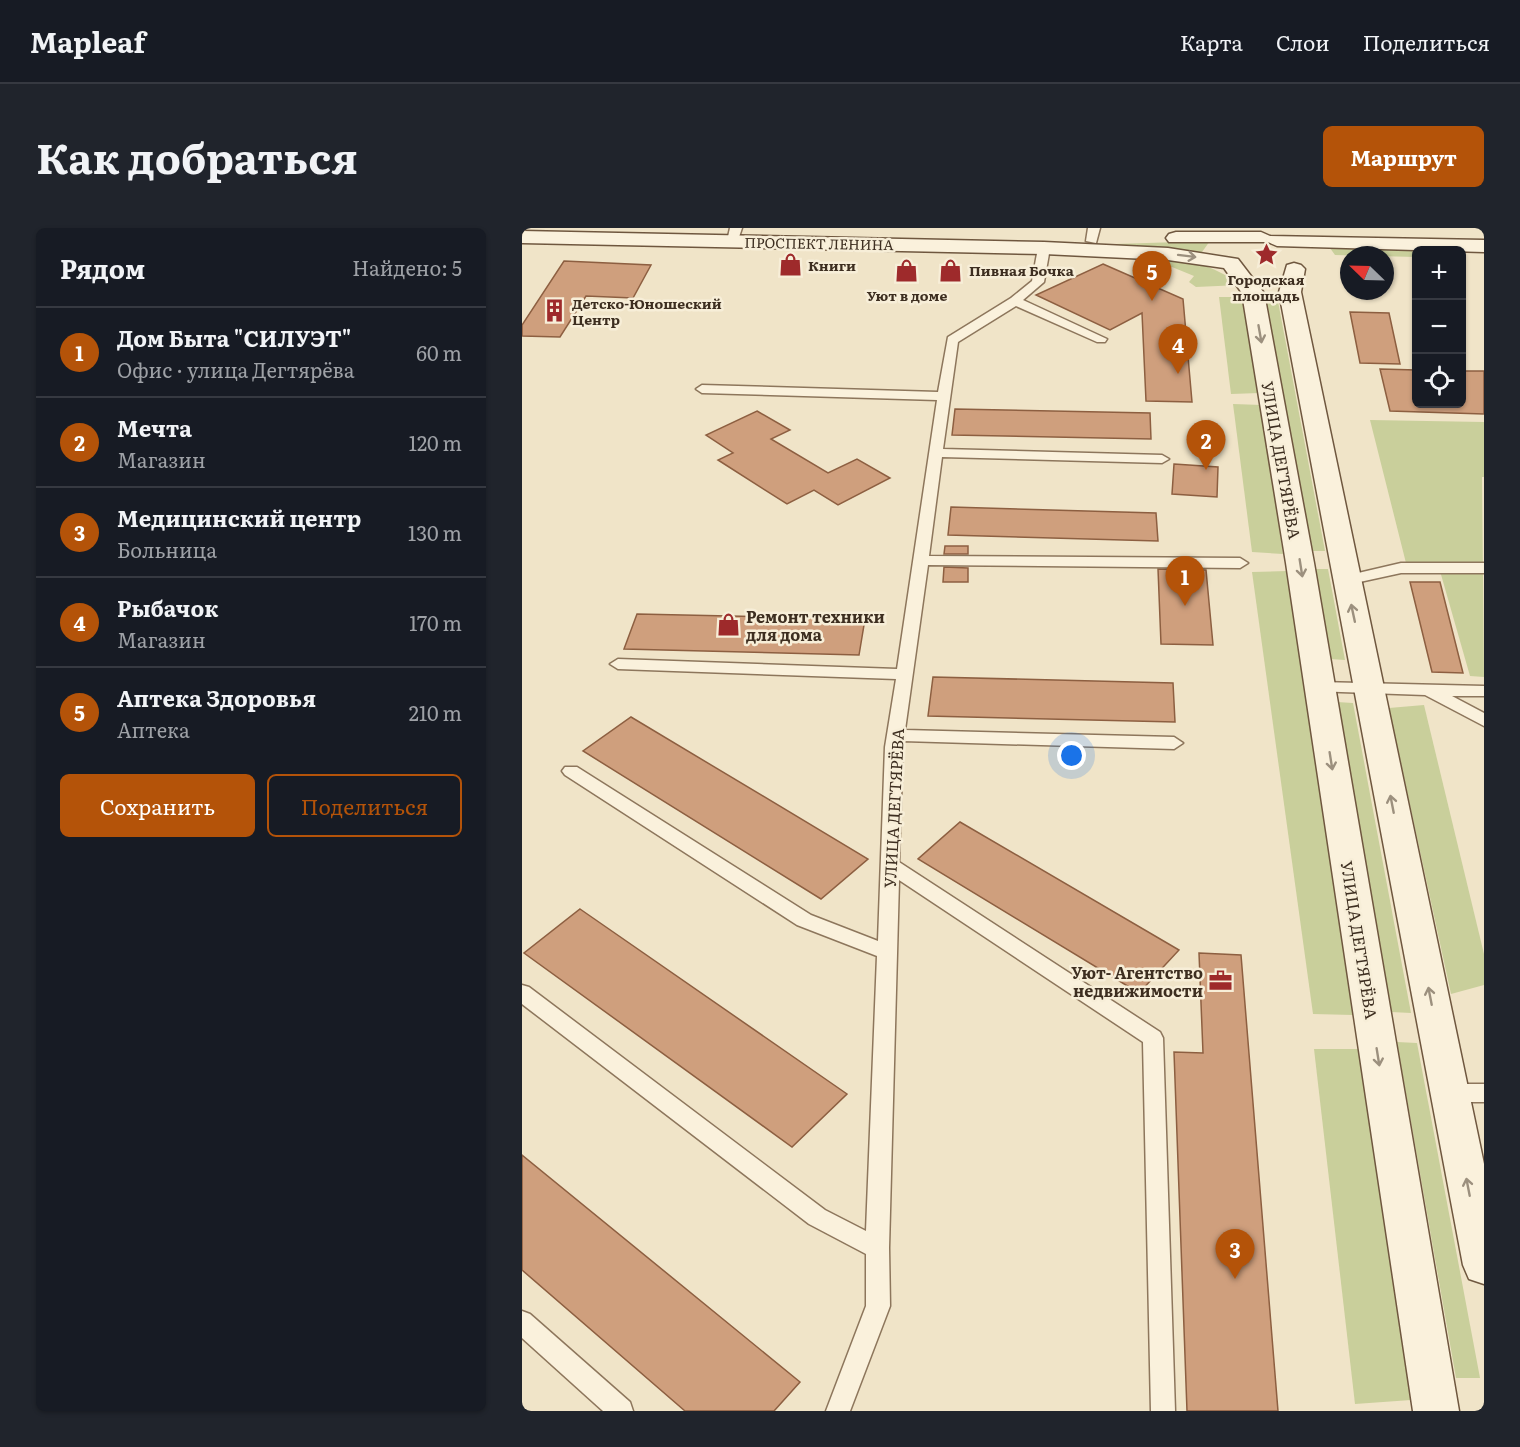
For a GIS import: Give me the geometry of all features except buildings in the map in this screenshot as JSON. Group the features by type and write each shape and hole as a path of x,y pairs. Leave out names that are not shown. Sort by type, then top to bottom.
{"main road":[{"name":"ПРОСПЕКТ ЛЕНИНА","path":"1044,248 1093,234 1484,246"},
{"name":"ПРОСПЕКТ ЛЕНИНА","path":"522,237 735,235 1168,254 1230,262 1245,270 1283,269"},
{"path":"1230,262 1226,252 1232,244 1269,239 1300,249 1283,269"},
{"name":"УЛИЦА ДЕГТЯРЁВА","path":"1230,262 1253,293 1436,1411"},
{"path":"1283,269 1340,262"},
{"path":"1394,262 1412,263"},
{"path":"1466,264 1484,264"},
{"path":"1283,269 1290,291 1484,1265"}],"lane":[{"name":"УЛИЦА ДЕГТЯРЁВА","path":"838,1411 878,1306 877,1248 895,735 952,340 1015,301 1038,282 1044,248"},
{"path":"1015,301 1101,339"},
{"path":"702,389 943,396"},
{"path":"935,453 1162,459"},
{"path":"919,560 1240,563"},
{"path":"1346,580 1401,567 1484,567"},
{"path":"618,664 902,674"},
{"path":"1319,687 1484,691"},
{"path":"1429,690 1484,720"},
{"path":"895,735 1174,743"},
{"path":"571,771 804,920 887,952"},
{"path":"890,865 1153,1038 1163,1411"},
{"path":"522,993 817,1217 877,1248"},
{"path":"1450,1093 1484,1093"},
{"path":"522,1322 621,1411"}],"green space":[{"path":"1210,241 1202,252 1083,245"},
{"path":"1330,248 1340,248 1340,255 1335,255"},
{"path":"1394,249 1412,249 1412,257 1394,256"},
{"path":"1154,257 1199,264 1219,272 1240,285 1196,287 1189,282 1194,276 1172,267 1159,270 1141,261"},
{"path":"1265,295 1277,296 1325,551 1311,551"},
{"path":"1219,297 1243,297 1260,393 1231,394"},
{"path":"1233,404 1262,405 1283,554 1252,552"},
{"path":"1370,420 1484,422 1484,477 1482,477 1484,677 1470,676 1438,564 1406,563"},
{"path":"1314,569 1328,569 1345,660 1330,659"},
{"path":"1288,571 1353,1015 1313,1014 1252,572"},
{"path":"1337,702 1353,703 1411,1013 1391,1012"},
{"path":"1424,705 1484,954 1484,985 1451,994 1389,708"},
{"path":"1397,1042 1417,1043 1480,1378 1456,1378"},
{"path":"1314,1049 1359,1049 1411,1400 1355,1404"}],"place":[{"name":"Городская площадь","path":"1266,255"},
{"name":"Книги","path":"790,265"},
{"name":"Пивная Бочка","path":"951,270"},
{"name":"Уют в доме","path":"907,271"},
{"name":"Аптека Здоровья","path":"1152,301"},
{"name":"Детско-Юношеский Центр","path":"554,311"},
{"name":"Рыбачок","path":"1178,374"},
{"name":"Мечта","path":"1206,470"},
{"name":"Дом Быта \"СИЛУЭТ\"","path":"1185,606"},
{"name":"Ремонт техники для дома","path":"728,625"},
{"name":"Уют- Агентство недвижимости","path":"1221,981"},
{"name":"Медицинский центр","path":"1235,1279"}]}
